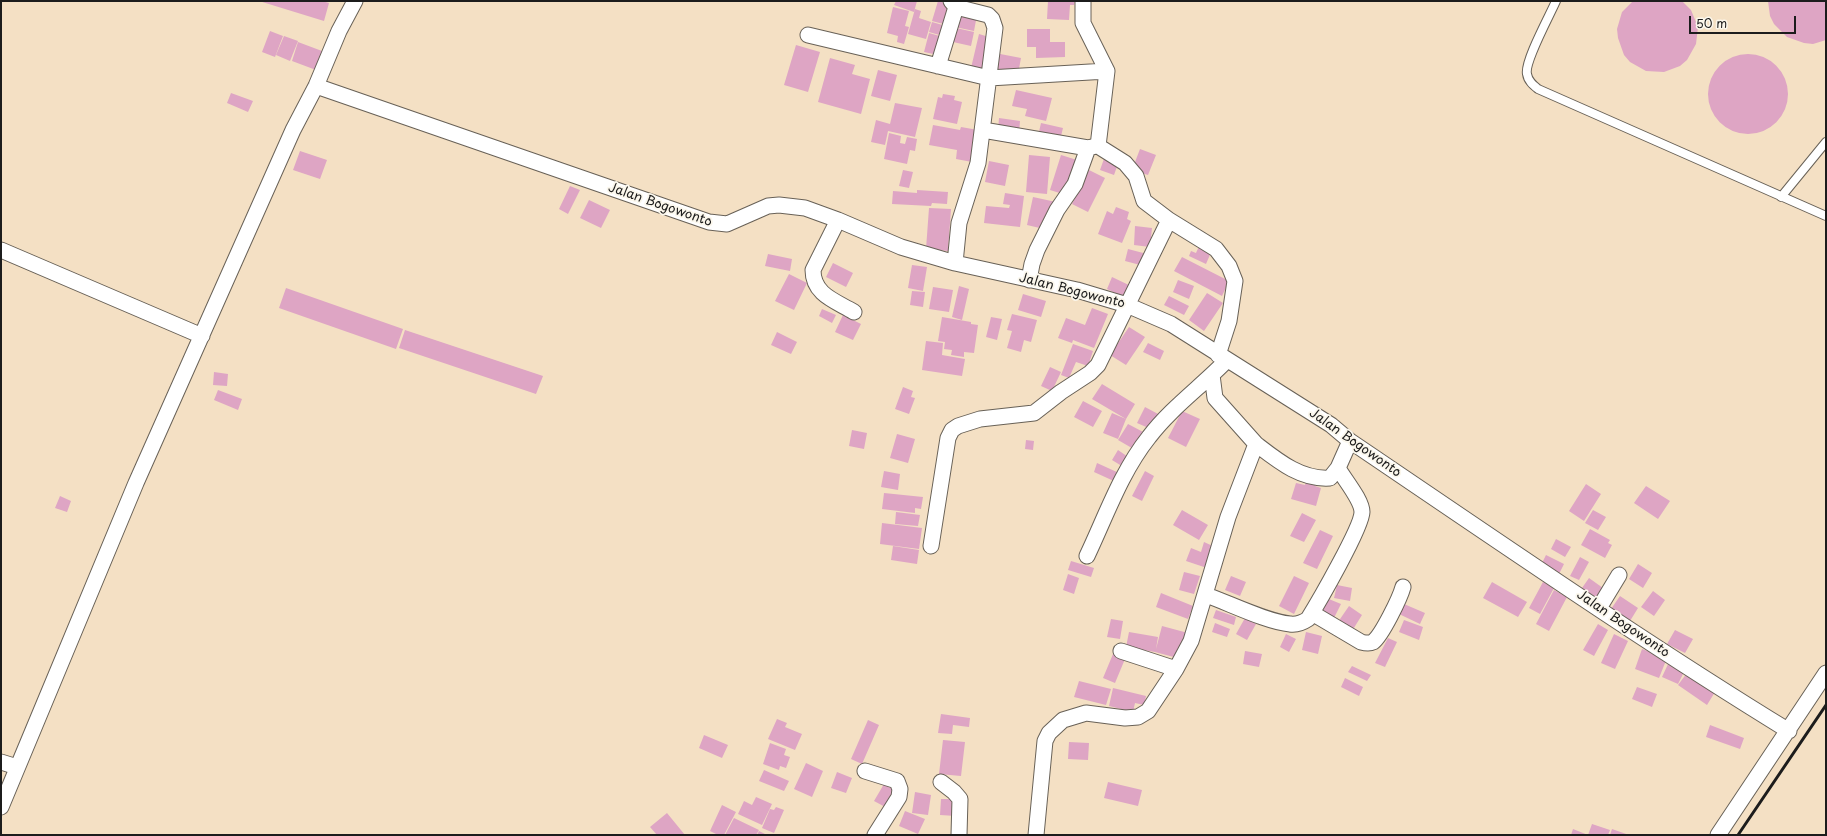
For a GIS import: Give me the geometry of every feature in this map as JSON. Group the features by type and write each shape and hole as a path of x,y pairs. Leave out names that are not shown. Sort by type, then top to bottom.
{"street":[{"path":"1,807 136,483 293,130 316,86 339,31 355,1"},
{"path":"1028,280 1037,250 1057,210 1075,184 1093,147 1106,71 1083,23 1083,1"},
{"path":"938,66 953,4 984,14 992,19 995,28 978,163 959,223 955,263"},
{"path":"808,35 988,78 1106,71"},
{"name":"Jalan Bogowonto","path":"316,86 709,222 727,224 768,206 779,205 805,208 838,220 901,247 955,263 1077,290 1127,305 1171,324 1331,425 1350,441 1702,678 1789,731"},
{"path":"983,130 1093,147 1125,163 1136,176 1144,201 1169,220 1216,249 1229,266 1235,281 1223,357 1212,375 1173,410 1148,437 1129,467 1087,556"},
{"path":"838,220 813,270 813,276 818,290 854,312"},
{"path":"931,546 948,438 952,430 958,426 980,419 1034,413 1090,373 1098,365 1169,220"},
{"path":"1,250 202,336"},
{"path":"1212,375 1215,398 1256,444 1282,464 1310,477 1330,478 1338,468 1350,441"},
{"path":"1036,835 1045,741 1049,733 1063,720 1086,713 1125,718 1138,717 1148,711 1176,669 1191,641 1206,595 1228,517 1256,444"},
{"path":"1206,595 1274,620 1290,624 1304,622 1312,613 1354,534 1362,512 1360,503 1338,468"},
{"path":"1599,608 1619,575"},
{"path":"1312,613 1361,642 1370,643 1380,632 1399,600 1403,587"},
{"path":"1121,651 1176,669"},
{"path":"1718,835 1789,731 1826,673"},
{"path":"1,762 17,767"},
{"path":"865,771 897,781 900,788 899,797 876,835"},
{"path":"941,782 954,792 960,799 958,835"}],"lane":[{"path":"1556,1 1528,64 1527,75 1532,84 1545,93 1826,216"},
{"path":"1781,197 1826,142"}],"building":[{"path":"259,1 322,1 329,3 324,21"},
{"path":"896,1 917,1 914,12 894,5"},
{"path":"938,1 953,5 947,25 932,21"},
{"path":"1048,1 1075,1 1074,5 1070,5 1069,20 1047,19"},
{"path":"1633,1 1682,1 1691,10 1698,27 1696,44 1687,60 1680,66 1664,72 1646,71 1630,62 1624,55 1618,38 1617,29 1622,12"},
{"path":"1768,1 1826,1 1826,40 1813,44 1804,43 1787,37 1774,24 1770,16"},
{"path":"893,7 909,11 905,26 909,27 904,44 897,42 898,36 887,33"},
{"path":"915,9 921,11 919,18 931,22 926,39 908,34"},
{"path":"959,11 977,15 974,31 955,27"},
{"path":"932,22 946,26 943,36 929,32"},
{"path":"956,28 974,32 971,46 953,42"},
{"path":"1027,29 1050,29 1050,42 1065,42 1065,57 1036,58 1036,47 1027,47"},
{"path":"270,31 283,36 275,57 262,52"},
{"path":"929,33 943,37 938,55 924,52"},
{"path":"979,34 989,37 982,70 971,68"},
{"path":"284,36 298,41 290,61 276,55"},
{"path":"298,42 322,51 316,70 292,61"},
{"path":"796,45 820,52 808,92 784,85"},
{"path":"995,53 1021,58 1018,74 992,70"},
{"path":"1748,54 1763,57 1776,66 1785,79 1788,94 1785,109 1776,122 1763,131 1748,134 1733,131 1720,122 1711,109 1708,94 1711,79 1720,66 1733,57"},
{"path":"830,58 855,65 852,74 870,79 861,114 818,102"},
{"path":"878,70 897,75 890,101 871,96"},
{"path":"1016,90 1052,98 1046,121 1025,116 1027,109 1012,106"},
{"path":"231,93 253,101 248,112 227,103"},
{"path":"943,94 955,96 954,100 962,102 957,124 933,119 938,97 942,98"},
{"path":"895,103 922,108 915,137 888,131 885,145 871,142 876,120 890,124"},
{"path":"999,118 1020,121 1019,134 998,131"},
{"path":"1041,123 1063,128 1060,140 1038,136"},
{"path":"933,125 960,130 961,127 978,130 972,162 956,159 957,150 929,145"},
{"path":"889,133 901,136 900,143 905,144 907,137 917,139 915,151 910,150 907,164 884,159"},
{"path":"1140,149 1156,155 1148,175 1132,170"},
{"path":"300,151 327,160 320,179 293,170"},
{"path":"1029,155 1050,157 1047,194 1026,192"},
{"path":"1061,155 1077,160 1066,195 1050,190"},
{"path":"1105,156 1119,161 1114,175 1100,170"},
{"path":"989,161 1009,165 1005,186 985,182"},
{"path":"903,170 913,172 909,188 899,186"},
{"path":"1089,170 1105,178 1088,212 1072,204"},
{"path":"570,186 580,190 568,214 559,209"},
{"path":"917,190 948,192 947,204 932,203 931,206 892,204 893,191 917,193"},
{"path":"1005,193 1024,196 1020,227 984,223 986,206 1009,208 1010,205 1003,204"},
{"path":"1033,197 1056,202 1054,210 1048,209 1044,229 1027,225"},
{"path":"589,200 610,210 601,228 580,218"},
{"path":"1116,207 1129,212 1127,219 1131,221 1122,243 1098,234 1107,211 1113,214"},
{"path":"929,208 951,209 948,251 926,249"},
{"path":"1135,226 1152,228 1150,247 1134,245"},
{"path":"1200,244 1212,250 1206,264 1189,256 1191,251 1196,253"},
{"path":"1128,249 1147,254 1144,266 1125,261"},
{"path":"768,254 792,259 790,271 765,266"},
{"path":"1182,257 1229,281 1222,296 1174,271"},
{"path":"833,263 853,273 846,287 826,277"},
{"path":"912,265 927,267 923,291 908,288"},
{"path":"789,274 807,283 794,310 775,301"},
{"path":"1112,277 1133,287 1127,299 1107,289"},
{"path":"1178,280 1194,286 1189,299 1173,292"},
{"path":"959,286 969,289 962,320 952,317"},
{"path":"933,287 953,290 949,312 929,309"},
{"path":"286,288 403,329 396,349 279,308"},
{"path":"912,291 925,292 923,307 910,305"},
{"path":"1207,293 1223,303 1204,331 1189,320"},
{"path":"1023,294 1046,301 1041,317 1018,310"},
{"path":"1169,296 1189,306 1184,315 1164,305"},
{"path":"1092,308 1108,314 1094,348 1073,340 1072,343 1058,338 1066,318 1085,325"},
{"path":"822,309 836,315 832,323 819,316"},
{"path":"1012,314 1037,320 1031,342 1024,340 1021,352 1007,348 1012,331 1007,330"},
{"path":"843,315 861,324 853,340 835,332"},
{"path":"942,317 971,322 971,324 978,325 974,353 964,352 964,357 951,355 952,350 944,349 945,342 938,341"},
{"path":"991,317 1002,319 997,340 986,337"},
{"path":"1129,327 1145,337 1126,365 1110,355"},
{"path":"405,330 543,376 536,394 399,348"},
{"path":"777,332 797,342 791,354 771,345"},
{"path":"926,341 943,343 942,355 965,359 962,376 922,370"},
{"path":"1148,343 1164,351 1160,360 1143,352"},
{"path":"1073,344 1093,351 1088,366 1076,362 1069,378 1061,375"},
{"path":"1050,367 1061,372 1052,391 1041,386"},
{"path":"214,372 228,374 227,386 213,385"},
{"path":"1102,384 1135,404 1126,419 1092,399"},
{"path":"903,387 913,391 911,397 915,398 909,414 895,409"},
{"path":"218,390 242,399 238,410 214,400"},
{"path":"1083,401 1102,411 1093,427 1074,417"},
{"path":"1145,407 1160,415 1153,430 1137,423"},
{"path":"1182,411 1200,419 1186,447 1168,438"},
{"path":"1112,413 1126,419 1118,439 1103,433"},
{"path":"1128,424 1147,434 1137,451 1118,440"},
{"path":"852,430 867,433 864,449 849,446"},
{"path":"897,434 915,439 908,463 890,458"},
{"path":"1026,440 1034,441 1033,450 1025,449"},
{"path":"1118,450 1131,459 1125,468 1112,460"},
{"path":"1097,463 1119,473 1116,482 1094,472"},
{"path":"884,471 900,474 898,490 881,487"},
{"path":"1145,471 1154,476 1142,501 1132,496"},
{"path":"1306,481 1321,488 1316,506 1291,499 1296,483 1305,485"},
{"path":"1586,484 1601,494 1584,521 1569,511"},
{"path":"1646,486 1670,501 1658,519 1634,503"},
{"path":"884,493 923,497 921,509 915,508 915,513 882,509"},
{"path":"60,496 71,501 67,512 55,508"},
{"path":"1182,510 1208,525 1199,540 1173,525"},
{"path":"1593,510 1606,517 1598,530 1585,523"},
{"path":"896,512 920,515 918,526 895,524"},
{"path":"1302,513 1316,520 1304,542 1290,536"},
{"path":"882,523 922,528 919,549 880,544"},
{"path":"1590,529 1610,540 1608,543 1612,545 1605,558 1581,545"},
{"path":"1320,530 1333,536 1317,569 1303,563"},
{"path":"1556,539 1571,547 1565,557 1551,549"},
{"path":"1204,542 1215,547 1207,568 1186,561 1191,548 1201,552"},
{"path":"893,546 919,550 917,564 891,560"},
{"path":"1546,555 1564,564 1559,574 1541,565"},
{"path":"1580,557 1589,562 1579,580 1570,576"},
{"path":"1071,561 1094,568 1091,577 1068,570"},
{"path":"1638,564 1652,573 1643,588 1629,579"},
{"path":"1184,572 1200,576 1194,594 1179,590"},
{"path":"1068,574 1079,578 1074,594 1063,590"},
{"path":"1231,576 1246,582 1240,596 1225,590"},
{"path":"1294,576 1309,583 1294,614 1279,606"},
{"path":"1589,578 1603,588 1597,598 1582,588"},
{"path":"1492,582 1527,602 1518,617 1483,598"},
{"path":"1543,582 1554,588 1540,614 1529,608"},
{"path":"1337,585 1352,588 1350,601 1334,598"},
{"path":"1554,590 1567,597 1549,631 1536,624"},
{"path":"1653,591 1665,600 1654,616 1641,607"},
{"path":"1161,593 1193,606 1188,619 1156,607"},
{"path":"1620,596 1638,608 1630,621 1611,609"},
{"path":"1324,597 1341,604 1333,620 1317,613"},
{"path":"1404,604 1425,613 1420,624 1399,614"},
{"path":"1349,606 1362,615 1352,631 1338,622"},
{"path":"1216,610 1236,617 1234,625 1213,618"},
{"path":"1245,618 1256,624 1247,640 1236,634"},
{"path":"1111,619 1123,621 1120,639 1107,637"},
{"path":"1404,620 1423,627 1419,640 1399,632"},
{"path":"1215,623 1230,629 1227,637 1212,632"},
{"path":"1598,624 1608,630 1594,656 1583,650"},
{"path":"1162,626 1188,633 1181,659 1155,652 1126,647 1129,632 1158,637 1156,649"},
{"path":"1675,630 1693,639 1685,653 1667,644"},
{"path":"1306,632 1322,636 1318,654 1302,650"},
{"path":"1286,634 1296,639 1289,652 1280,647"},
{"path":"1614,634 1628,641 1615,669 1601,663"},
{"path":"1388,638 1397,642 1385,667 1375,663"},
{"path":"1642,649 1667,658 1659,678 1635,669"},
{"path":"1245,651 1262,654 1259,667 1243,664"},
{"path":"1113,654 1125,659 1115,683 1103,678"},
{"path":"1669,662 1685,670 1678,684 1662,677"},
{"path":"1352,666 1371,675 1367,681 1348,672"},
{"path":"1687,673 1715,692 1707,705 1678,685"},
{"path":"1345,678 1363,687 1359,696 1341,687"},
{"path":"1079,681 1111,689 1106,705 1074,697"},
{"path":"1637,687 1657,694 1652,707 1632,699"},
{"path":"1113,688 1146,696 1144,705 1135,703 1133,712 1109,706"},
{"path":"941,714 970,718 969,727 953,725 952,734 938,733"},
{"path":"777,719 787,723 785,727 802,734 795,750 768,739"},
{"path":"868,720 879,725 862,764 851,759"},
{"path":"1710,725 1744,738 1740,749 1706,737"},
{"path":"704,735 728,745 722,758 699,748"},
{"path":"943,740 965,742 961,776 939,774"},
{"path":"1069,742 1089,743 1088,760 1068,759"},
{"path":"770,743 786,749 784,755 790,757 786,768 780,766 779,770 763,764"},
{"path":"806,763 823,771 812,797 794,789"},
{"path":"764,770 789,781 784,791 759,781"},
{"path":"837,772 852,778 846,793 831,788"},
{"path":"1108,782 1142,790 1138,806 1104,798"},
{"path":"884,784 898,792 889,809 874,801"},
{"path":"915,792 931,795 928,815 912,813"},
{"path":"756,797 772,804 762,825 738,814 744,801 752,805"},
{"path":"941,799 956,799 956,816 940,815"},
{"path":"722,805 736,812 724,835 718,835 710,831"},
{"path":"776,807 784,810 774,833 762,828 770,809 774,810"},
{"path":"905,811 925,819 918,834 899,826"},
{"path":"667,813 685,835 657,835 650,827"},
{"path":"734,818 759,830 756,835 725,835"},
{"path":"1592,824 1610,830 1608,835 1588,835"},
{"path":"1573,829 1588,835 1571,835"},
{"path":"1612,829 1629,835 1610,835"},
{"path":"759,831 767,835 757,835"}],"railway":[{"path":"1738,835 1826,705"}]}
